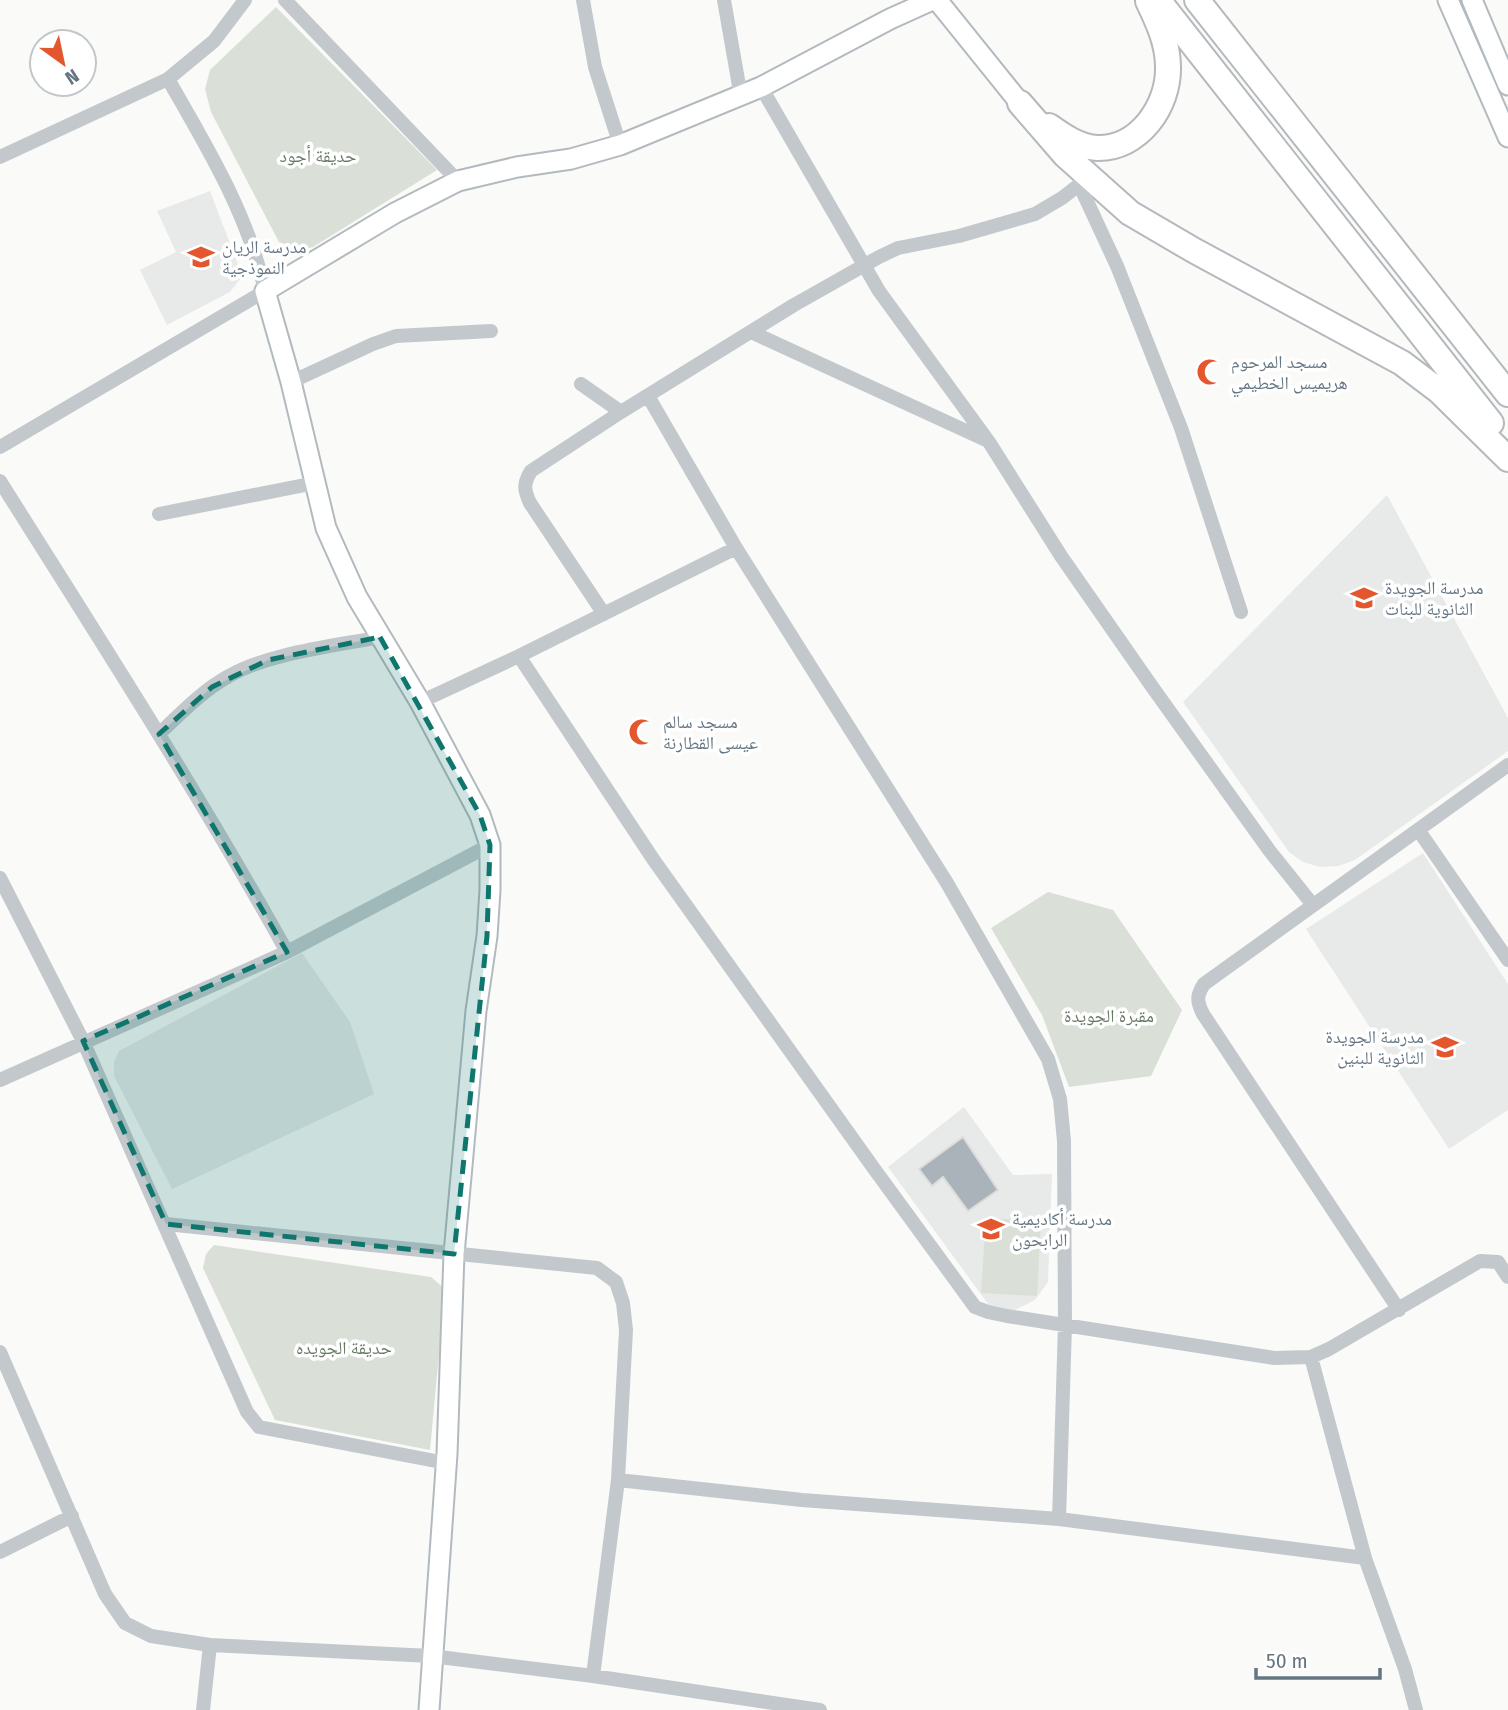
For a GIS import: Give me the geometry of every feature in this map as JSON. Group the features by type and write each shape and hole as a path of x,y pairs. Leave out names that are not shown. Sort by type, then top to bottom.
{"highway":[{"path":"1020,103 1050,127 1080,144 1097,148 1128,140 1143,129 1161,102 1167,86 1168,66 1165,44 1148,0"},
{"path":"1158,0 1508,444"},
{"path":"1197,0 1508,394"},
{"path":"1020,103 1084,181 1154,228 1402,363 1439,391 1508,459"}],"street":[{"path":"0,157 168,79 214,41 245,0"},
{"path":"285,0 458,181"},
{"path":"583,0 595,67 620,145"},
{"path":"724,0 741,97"},
{"path":"0,447 395,213 458,181 517,167 571,159 620,145 741,97 890,19 934,0 1020,103"},
{"path":"1448,0 1508,137"},
{"path":"1472,0 1507,80"},
{"path":"168,79 241,214 259,263 326,528 357,597 420,702 480,815 490,845 487,936 476,1010 454,1254 446,1463 429,1710"},
{"path":"761,87 863,265 989,442 1061,556 1153,688 1269,850 1313,905"},
{"path":"604,614 530,503 524,491 524,482 531,471 621,412 863,265 898,248 972,232 1035,214 1084,181 1181,428 1241,612"},
{"path":"291,382 396,336 491,331"},
{"path":"751,332 989,442"},
{"path":"582,384 621,412"},
{"path":"648,396 736,548 947,883 1048,1059 1060,1099 1064,1141 1065,1325 1059,1519"},
{"path":"0,481 159,734 244,874 287,952"},
{"path":"159,514 315,483"},
{"path":"420,702 736,548"},
{"path":"159,734 212,687 230,675 268,660 380,637"},
{"path":"519,656 653,859 975,1307 988,1312 1065,1325 1275,1357 1311,1357 1399,1310 1480,1261 1498,1262 1508,1277"},
{"path":"1399,1310 1197,1001 1204,984 1508,765"},
{"path":"1419,831 1508,960"},
{"path":"0,1080 287,952 490,845"},
{"path":"0,878 83,1041 247,1412 259,1427 446,1463"},
{"path":"166,1224 597,1268 616,1282 623,1303 626,1330 618,1480 593,1676"},
{"path":"0,1352 105,1594 125,1623 151,1636 210,1645 431,1656 593,1676 820,1710"},
{"path":"1311,1357 1365,1558 1405,1669 1416,1710"},
{"path":"618,1480 802,1500 1059,1519 1365,1558"},
{"path":"0,1552 72,1516"},
{"path":"203,1710 210,1645"}],"highlighted area":[{"path":"380,637 480,815 490,845 487,936 454,1254 166,1224 83,1041 287,952 159,734 212,687 268,660"}],"shaded area":[{"name":"مدرسة الريان النموذجية","path":"210,191 241,278 230,292 167,325 140,270 176,252 157,211"},
{"name":"مدرسة الجويدة الثانوية للبنات","path":"1387,495 1508,718 1508,751 1355,860 1338,866 1320,867 1303,862 1289,852 1183,702"},
{"name":"مدرسة الجويدة الثانوية للبنين","path":"1423,853 1508,984 1508,1110 1449,1149 1306,929"},
{"path":"302,953 350,1022 374,1094 172,1189 114,1076 114,1062 119,1051"},
{"name":"مدرسة أكاديمية الرابحون","path":"964,1107 1013,1175 1052,1174 1048,1282 1035,1300 1015,1310 991,1308 888,1167"}],"green space":[{"name":"حديقة أجود","path":"276,7 437,170 313,247 304,249 279,242 211,112 205,89 210,70"},
{"name":"مقبرة الجويدة","path":"1048,892 1113,910 1182,1010 1151,1076 1069,1087 1042,1015 991,928"},
{"path":"986,1218 1041,1221 1037,1296 981,1293"},
{"name":"حديقة الجويده","path":"214,1245 431,1277 445,1289 430,1450 275,1420 203,1268 206,1254"}],"building":[{"path":"963,1137 998,1190 968,1211 943,1177 932,1186 919,1169"}],"place":[{"name":"مدرسة الريان النموذجية","path":"201,257"},
{"name":"مسجد المرحوم هريميس الخطيمي","path":"1210,372"},
{"name":"مدرسة الجويدة الثانوية للبنات","path":"1364,598"},
{"name":"مسجد سالم عيسى القطارنة","path":"642,732"},
{"name":"مدرسة الجويدة الثانوية للبنين","path":"1445,1047"},
{"name":"مدرسة أكاديمية الرابحون","path":"991,1229"}]}
